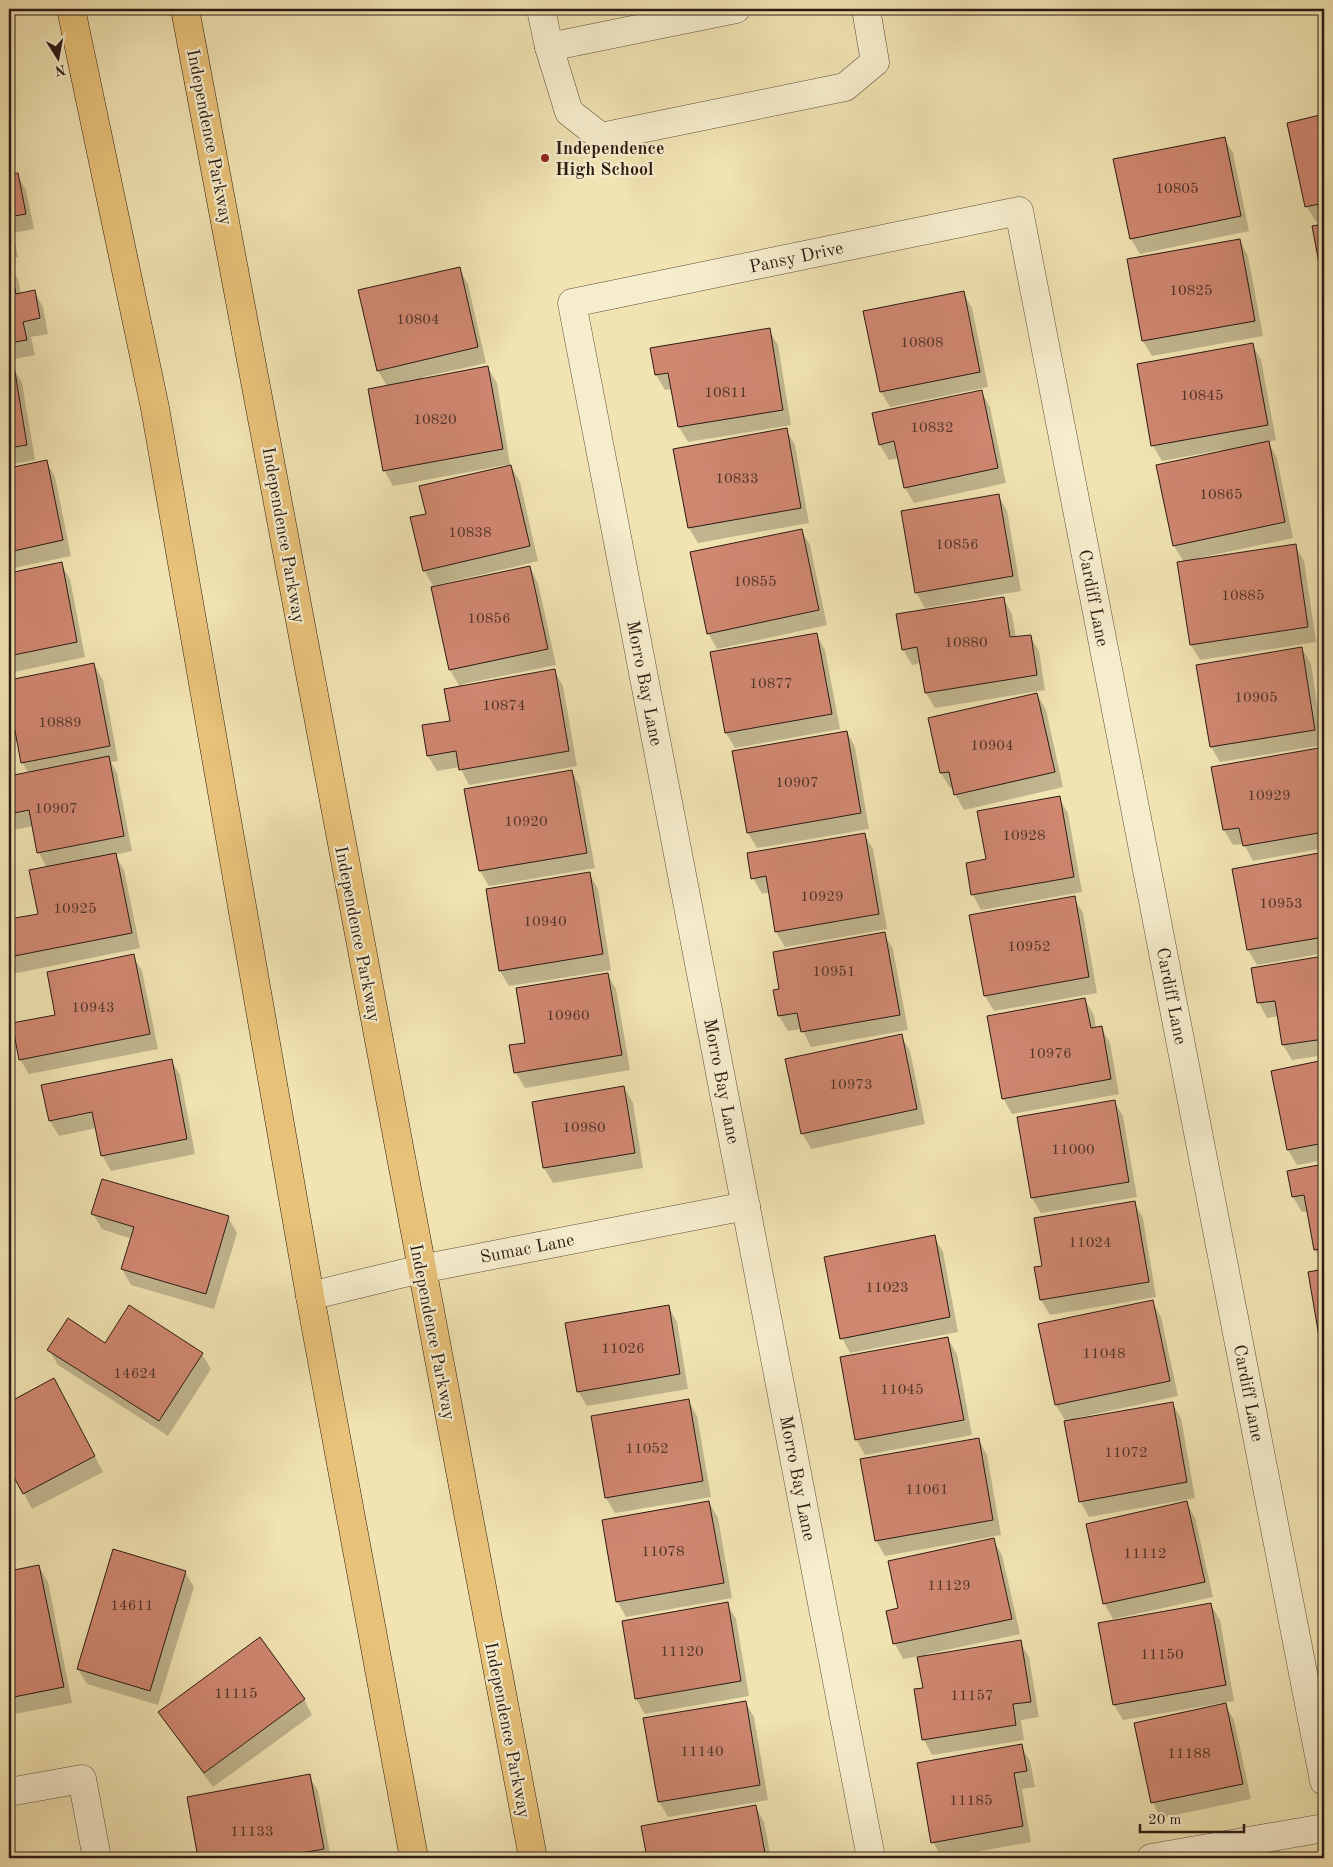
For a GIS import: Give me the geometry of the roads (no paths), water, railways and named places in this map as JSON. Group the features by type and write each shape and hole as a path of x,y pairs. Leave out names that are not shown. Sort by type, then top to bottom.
{"main road":[{"path":"71,9 155,408 310,1296 414,1858"},
{"name":"Independence Parkway","path":"185,9 533,1858"}],"street":[{"path":"541,9 549,47 569,112 601,136 845,87 875,62 866,9"},
{"path":"549,47 736,9"},
{"name":"Pansy Drive","path":"572,303 1019,210"},
{"name":"Cardiff Lane","path":"1019,210 1324,1781"},
{"name":"Morro Bay Lane","path":"572,303 871,1858"},
{"name":"Sumac Lane","path":"310,1296 421,1269 746,1206"},
{"path":"9,1792 82,1779 97,1858"},
{"path":"1151,1858 1324,1828"}],"place":[{"name":"Independence High School","path":"545,158"}]}
